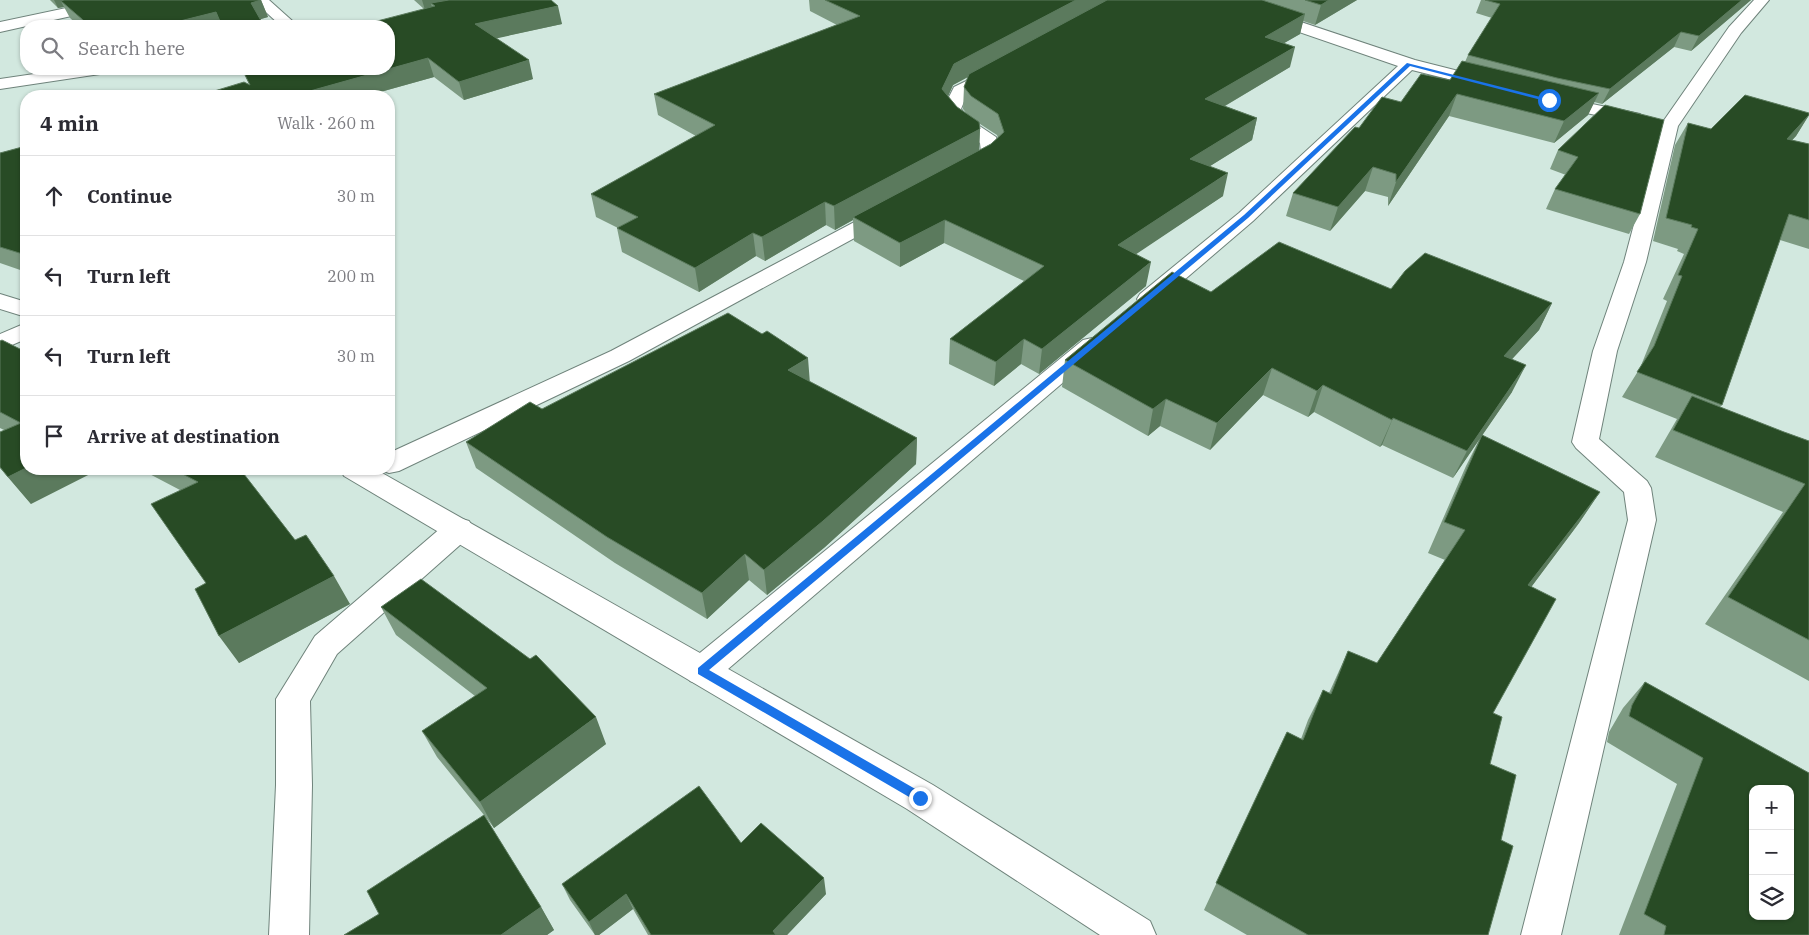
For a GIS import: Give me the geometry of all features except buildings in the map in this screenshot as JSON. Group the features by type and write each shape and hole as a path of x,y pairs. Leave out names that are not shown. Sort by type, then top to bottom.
{"street":[{"path":"29,20 125,0"},
{"path":"260,0 283,20"},
{"path":"1220,0 1409,64 1502,88"},
{"path":"1541,935 1642,520 1637,488 1585,442 1605,351 1635,262 1669,126 1735,30 1762,0"},
{"path":"0,26 20,22"},
{"path":"948,180 982,161 991,153 990,142 963,123 952,109 960,91 1012,62"},
{"path":"1131,313 1246,217 1409,64"},
{"path":"0,84 60,75"},
{"path":"1540,98 1669,126"},
{"path":"395,458 620,356 905,203"},
{"path":"0,301 20,308"},
{"path":"702,671 1108,332"},
{"path":"0,343 20,333"},
{"path":"380,475 459,529 920,798 1136,935"},
{"path":"289,935 294,785 293,699 326,645 459,529"}],"route":[{"path":"920,798 702,671 1246,217 1409,64 1549,100"}]}
